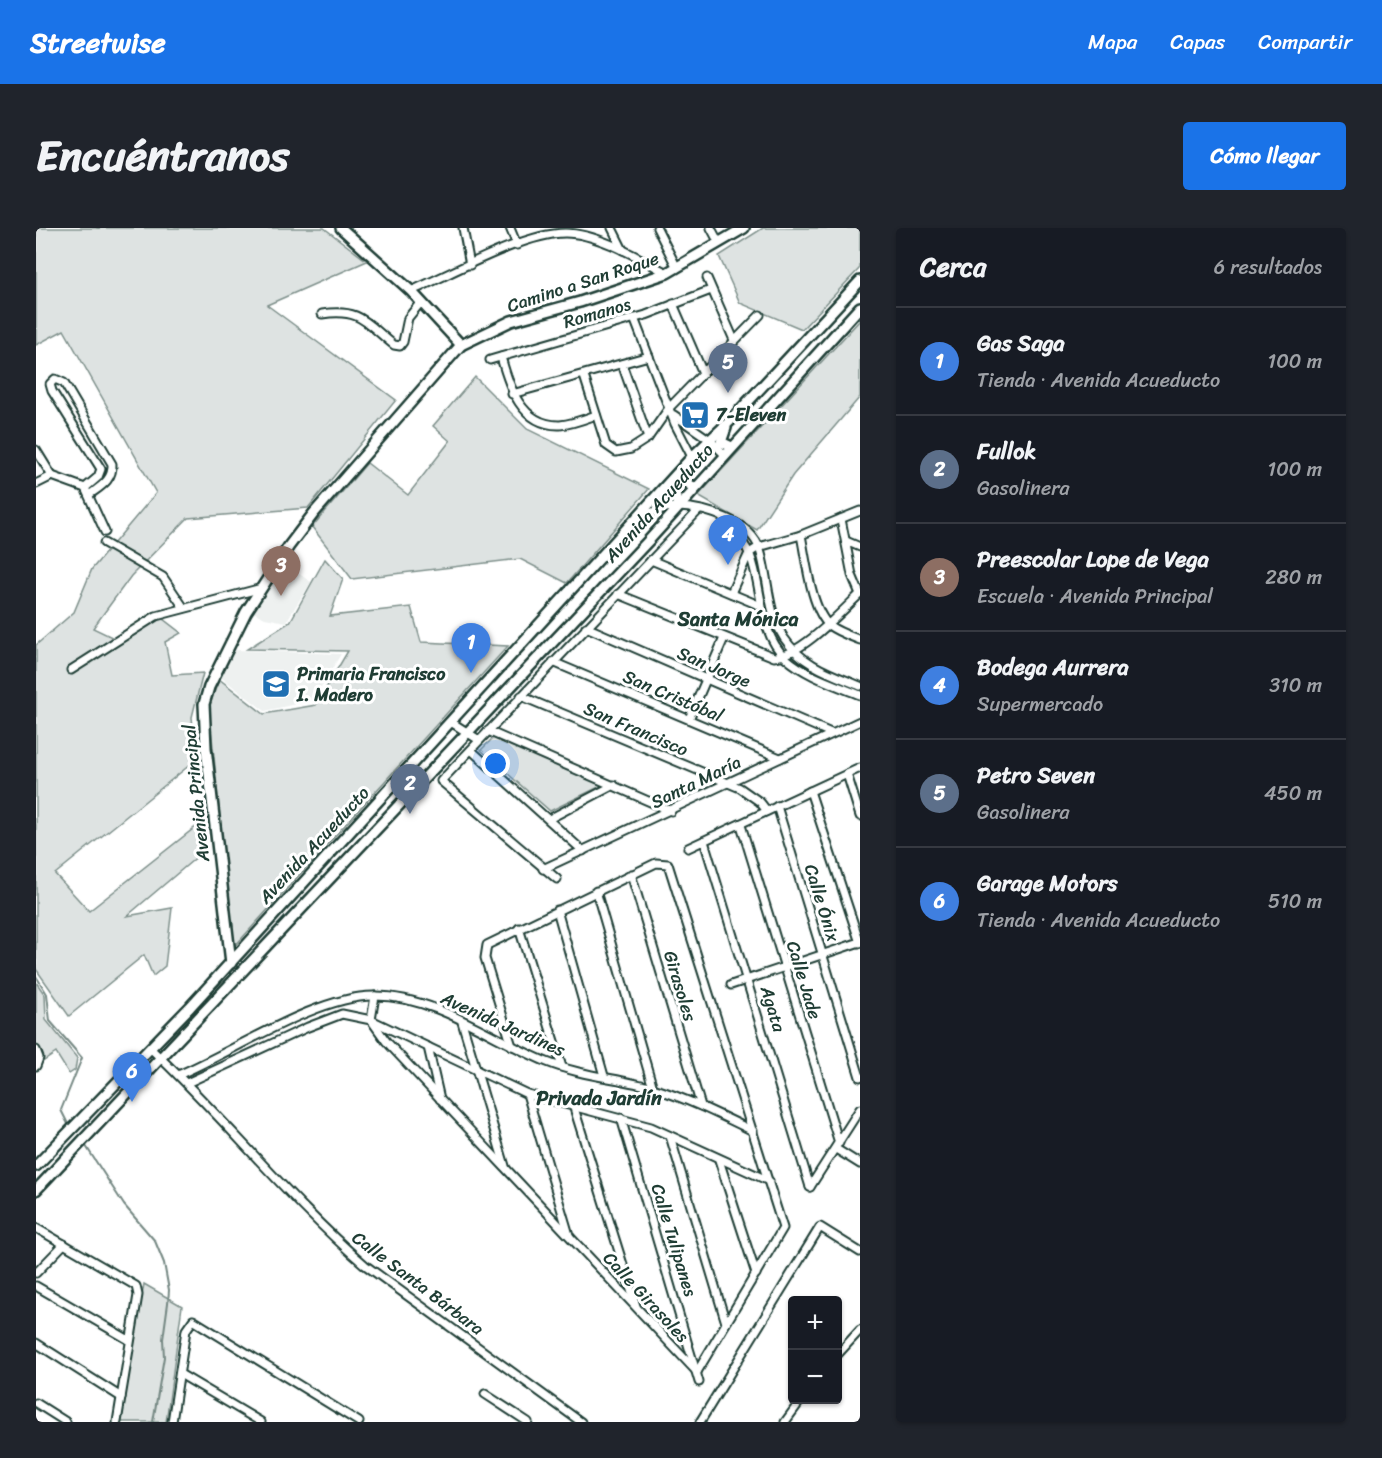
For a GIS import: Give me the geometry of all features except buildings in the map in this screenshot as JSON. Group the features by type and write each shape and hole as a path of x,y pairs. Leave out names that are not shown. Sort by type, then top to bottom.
{"street":[{"path":"463,228 470,265"},
{"path":"510,228 517,245"},
{"path":"612,228 623,250"},
{"path":"657,228 677,268"},
{"path":"711,228 719,243"},
{"name":"Camino a San Roque","path":"461,345 511,321 580,302 667,273 744,228"},
{"path":"348,230 411,291 461,345"},
{"path":"411,291 517,245 565,230 623,250 667,273"},
{"path":"707,278 734,340"},
{"name":"Avenida Acueducto","path":"36,1166 232,962 692,457 730,421 860,281"},
{"name":"Romanos","path":"490,360 634,318 711,290"},
{"path":"322,314 339,311 356,314 394,345 400,346 404,339 408,318 421,302"},
{"path":"673,304 703,373"},
{"name":"Avenida Acueducto","path":"36,1190 74,1147 468,733 860,307"},
{"path":"584,376 606,445 610,451 631,449 648,438 669,408 760,315"},
{"path":"634,318 679,432 692,457"},
{"name":"Avenida Principal","path":"232,962 204,729 204,704 216,671 246,612 314,513 461,345"},
{"path":"795,351 809,362"},
{"path":"512,394 584,376 649,356"},
{"path":"501,357 512,394 522,407 549,424 560,425 596,415"},
{"path":"622,364 648,438"},
{"path":"85,488 101,473 99,464 52,391 52,380 59,379 64,382 110,460 112,469 107,481 89,495"},
{"path":"674,415 710,440 724,455"},
{"path":"730,421 721,439 722,444 732,447"},
{"path":"36,450 52,476 85,488 105,532"},
{"path":"36,484 52,476"},
{"path":"98,477 107,481"},
{"path":"678,507 674,478 688,482 693,489"},
{"path":"639,517 661,509 678,507 699,510 743,528 759,547 771,607 784,637 794,650 817,668 860,686"},
{"path":"557,879 441,781 699,510"},
{"path":"731,593 749,553 759,547 801,535 860,511"},
{"path":"723,518 749,553 761,606 772,638 783,656 803,670 860,695"},
{"path":"618,594 766,655 783,656 828,624 860,594 852,575 841,519"},
{"path":"801,535 815,598 828,624 860,640"},
{"path":"846,541 860,547"},
{"path":"104,543 163,577 184,608"},
{"path":"651,560 761,606"},
{"path":"71,670 156,616 262,588"},
{"name":"San Jorge","path":"586,627 831,733"},
{"path":"689,719 724,638"},
{"name":"San Cristóbal","path":"553,662 780,758"},
{"name":"San Francisco","path":"521,696 751,794 767,811"},
{"name":"Santa María","path":"543,869 860,721"},
{"path":"451,722 479,740"},
{"path":"488,731 671,811"},
{"path":"471,750 582,851"},
{"path":"688,848 860,768"},
{"path":"847,774 860,816"},
{"path":"549,819 614,785"},
{"path":"730,984 860,942 810,791"},
{"name":"Calle Ónix","path":"777,806 860,1077"},
{"name":"Calle Jade","path":"741,825 837,1146"},
{"name":"Agata","path":"704,841 748,978 810,1186 837,1146"},
{"path":"512,1046 485,953 490,942 631,874 665,862 670,866 753,1131"},
{"name":"Girasoles","path":"631,874 701,1106"},
{"path":"596,891 653,1088"},
{"path":"557,910 604,1076"},
{"path":"519,928 562,1067"},
{"path":"223,991 231,972 232,962"},
{"path":"371,1020 375,996"},
{"name":"Avenida Jardines","path":"178,1075 308,1012 345,1000 375,996 423,1005 562,1067 653,1088 701,1106 753,1131"},
{"path":"187,1083 308,1027 342,1014 371,1020 527,1094 651,1127 769,1181"},
{"name":"Calle Girasoles","path":"371,1020 386,1041 441,1101 506,1167 697,1372 783,1228 753,1131"},
{"path":"462,1022 506,1167"},
{"path":"428,1047 441,1101"},
{"name":"Calle Santa Bárbara","path":"150,1048 187,1083 311,1215 364,1265 581,1422"},
{"path":"36,1050 38,1063"},
{"path":"527,1094 570,1236"},
{"path":"574,1108 637,1310"},
{"path":"859,1111 837,1146 860,1164"},
{"name":"Calle Tulipanes","path":"621,1118 699,1382"},
{"path":"670,1136 726,1323"},
{"path":"719,1160 756,1274"},
{"path":"700,1422 820,1227 860,1252"},
{"path":"36,1228 131,1281 136,1286 138,1295 117,1422"},
{"path":"36,1274 64,1244"},
{"path":"36,1286 129,1340"},
{"path":"172,1422 186,1330 191,1321 196,1321 358,1422"},
{"path":"841,1350 860,1330"},
{"path":"36,1343 121,1397"},
{"path":"180,1374 261,1422"},
{"path":"484,1394 528,1422"},
{"path":"36,1403 66,1422"},
{"path":"785,1422 798,1404"}],"shaded area":[{"path":"36,228 324,228 367,261 267,305 396,400 308,508 188,518 131,576 93,628 122,642 159,616 181,633 165,642 172,675 203,673 192,717 196,760 55,874 89,911 202,822 205,850 127,916 172,908 165,966 153,976 144,955 69,1016 36,969 36,645 74,612 92,569 156,493 64,330 36,345"},
{"path":"763,228 860,228 860,268 802,329 740,303 719,256"},
{"path":"860,320 860,397 793,475 757,530 698,496"},
{"path":"475,377 527,429 649,489 567,583 520,559 352,579 312,527 367,463 408,495 450,441 433,426"},
{"path":"325,559 343,579 330,616 411,607 421,642 508,646 233,948 209,707 219,679 264,714 316,705 348,651 247,649 290,622"},
{"path":"282,562 311,582 286,622 265,618 251,611"},
{"name":"Primaria Francisco I. Madero","path":"233,650 341,654 313,700 265,711 218,675"},
{"path":"493,738 603,785 550,811 481,750"},
{"path":"36,982 45,995 46,1020 77,1058 75,1070 69,1074 56,1053 44,1061 36,1050"},
{"path":"144,1284 182,1306 166,1422 121,1422"}],"waterway":[{"path":"36,976 47,994 50,1021 82,1058 61,1110 70,1128"},
{"path":"84,1143 124,1205 155,1241 164,1263 169,1290 163,1339 164,1357 153,1422"}],"place":[{"name":"Petro Seven","path":"728,393"},
{"name":"7-Eleven","path":"695,415"},
{"name":"Bodega Aurrera","path":"728,565"},
{"name":"Preescolar Lope de Vega","path":"281,596"},
{"name":"Gas Saga","path":"471,673"},
{"name":"Primaria Francisco I. Madero","path":"276,684"},
{"name":"Fullok","path":"410,814"},
{"name":"Garage Motors","path":"132,1102"}],"district":[{"name":"Santa Mónica","path":"738,619"},
{"name":"Privada Jardín","path":"599,1098"}]}
